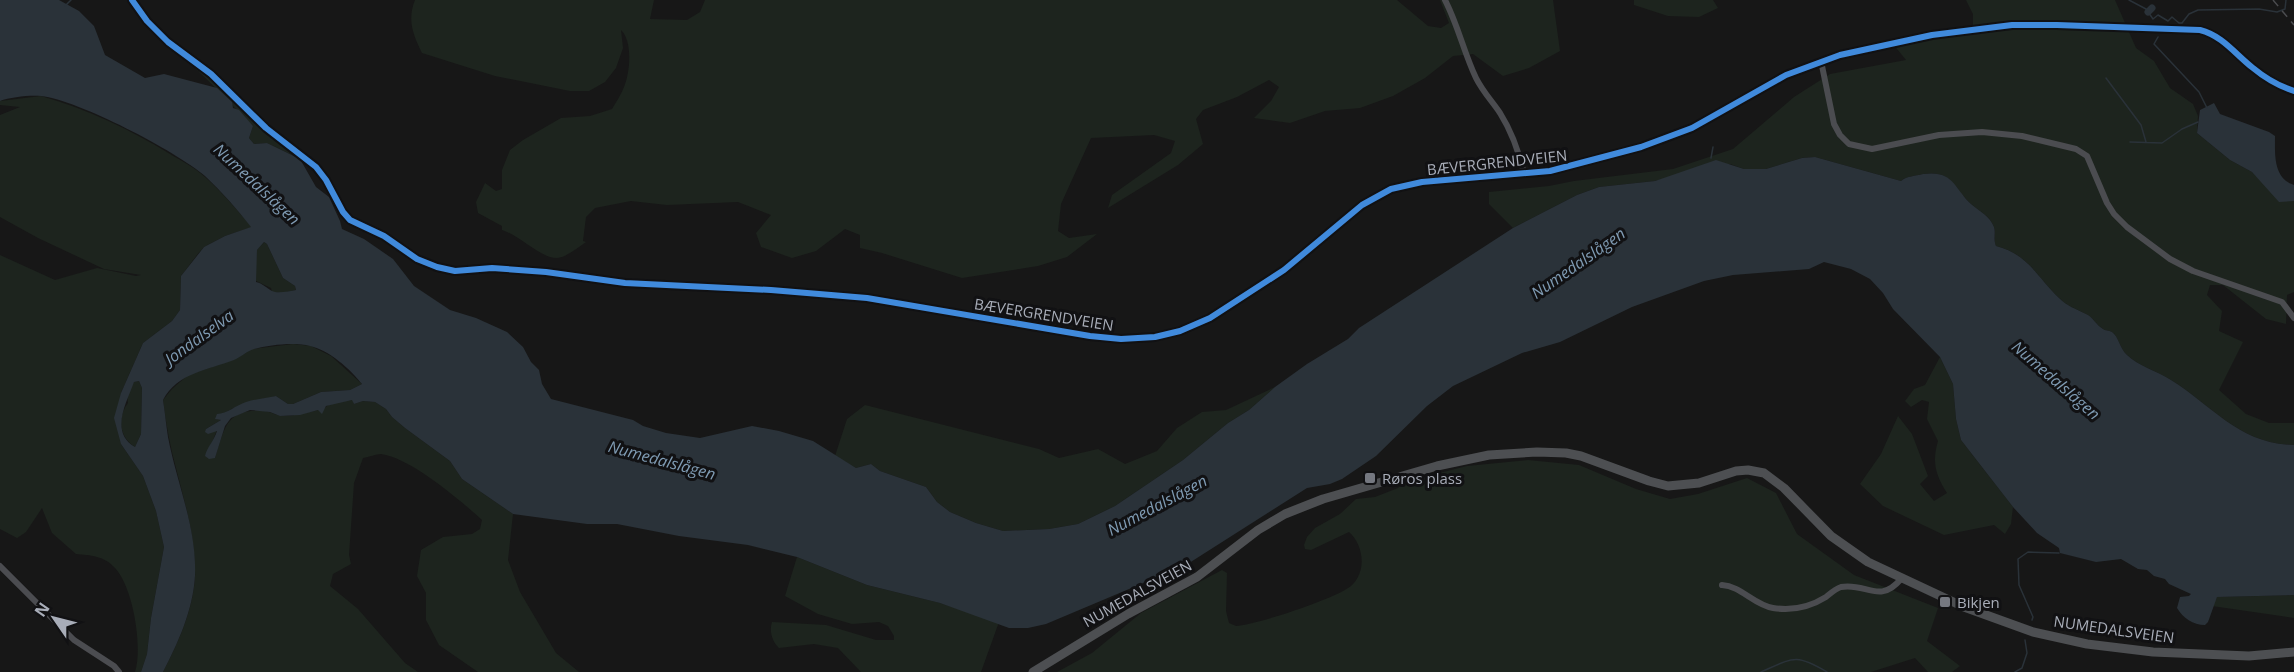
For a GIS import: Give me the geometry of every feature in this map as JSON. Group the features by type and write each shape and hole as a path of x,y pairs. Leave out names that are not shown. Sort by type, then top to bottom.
{"main road":[{"name":"BÆVERGRENDVEIEN","path":"132,0 162,37 211,74 266,128 316,167 350,220 384,236 417,259 455,271 492,268 556,273 625,283 759,289 867,298 1090,336 1121,339 1148,338 1180,331 1224,309 1298,260 1348,216 1384,192 1407,184 1524,174 1573,166 1665,139 1710,118 1786,75 1821,61 1909,39 2012,25 2192,29 2220,38 2254,69 2268,79 2294,91"},
{"name":"NUMEDALSVEIEN","path":"1033,672 1120,618 1197,577 1258,530 1285,514 1407,474 1489,455 1538,452 1566,453 1602,463 1649,481 1674,486 1699,483 1736,471 1759,471 1775,479 1839,543 1868,562 1901,579 2009,624 2078,642 2128,650 2249,656 2294,652"}],"street":[{"path":"1445,0 1457,25 1475,76 1514,138 1524,174"},
{"path":"1821,61 1834,124 1849,144 1872,149 1939,135 1983,132 2022,136 2076,149 2087,156 2107,203 2127,227 2170,259 2193,271 2282,302 2294,318"},
{"path":"0,566 74,640 114,666 119,672"},
{"path":"1722,585 1732,587 1770,608 1788,609 1805,607 1839,588 1855,587 1877,592 1885,591 1901,579"}],"shaded area":[{"path":"415,0 654,0 650,19 687,20 700,12 705,0 1397,0 1428,26 1441,28 1449,23 1440,0 1553,0 1560,51 1529,68 1503,76 1473,54 1453,56 1425,78 1393,96 1360,108 1325,111 1290,123 1254,118 1271,101 1279,87 1269,80 1237,97 1203,110 1196,119 1203,144 1178,165 1108,208 1112,195 1171,153 1175,141 1154,135 1091,138 1061,204 1058,231 1069,238 1097,234 1067,257 1038,266 962,278 860,248 860,235 845,229 816,251 792,258 761,247 756,233 771,215 738,202 667,205 631,201 595,208 586,217 583,241 586,242 561,257 550,257 544,254 478,213 476,202 485,183 496,191 502,189 502,170 510,150 523,140 561,118 590,116 612,109 623,90 628,74 629,49 625,35 621,30 623,48 616,68 605,82 589,91 570,91 495,76 422,53 411,21"},
{"path":"1634,0 1713,0 1718,8 1699,17 1668,16 1634,5"},
{"path":"1966,0 2115,0 2136,48 2154,61 2170,88 2193,104 2198,116 2197,133 2230,160 2252,172 2264,184 2294,201 2294,292 2287,295 2286,324 2266,319 2223,285 2210,285 2207,295 2222,311 2219,331 2243,342 2219,390 2246,414 2269,423 2294,423 2294,445 2275,443 2242,431 2171,380 2131,359 2112,332 2104,330 2088,315 2062,301 2024,260 1996,246 1995,229 1990,220 1965,198 1952,182 1941,175 1923,174 1901,181 1815,157 1802,158 1766,169 1744,169 1730,164 1655,181 1599,187 1577,195 1513,228 1489,204 1489,192 1673,169 1733,149 1794,97 1830,74 1906,60 1893,44 1973,27 1973,14"},
{"path":"186,60 224,90 300,159 267,143 254,144 249,138 253,126"},
{"path":"41,96 107,120 188,165 211,183 252,227 225,236 204,247 197,255 181,276 180,310 172,321 143,343 121,393 121,444 143,476 156,511 164,547 147,654 141,672 135,672 138,648 135,618 127,589 115,568 102,559 76,554 52,533 42,508 26,532 17,538 0,529 0,255 55,280 97,268 141,275 104,269 0,217 0,115 20,107 0,105 0,101"},
{"path":"264,242 283,278 295,286 296,290 282,293 272,292 271,288 254,280 257,250"},
{"path":"293,344 311,346 331,356 362,384 350,390 321,392 293,404 288,404 276,396 230,410 216,419 221,420 206,429 217,430 211,445 215,458 225,428 235,416 243,413 265,411 288,416 324,409 330,404 341,401 353,400 354,404 363,401 375,402 386,409 405,428 450,461 462,479 513,514 508,560 520,592 556,653 579,672 478,672 439,645 426,620 426,593 417,576 421,550 443,537 472,534 480,529 482,520 420,471 393,457 381,454 363,458 354,483 349,555 351,564 333,574 330,586 358,609 405,663 418,672 163,672 188,614 194,589 195,563 192,535 170,443 163,400 188,375 235,359 252,349"},
{"path":"1940,357 1953,384 1956,419 1961,440 2013,507 2011,524 2005,534 1994,525 1944,535 1883,506 1860,484 1881,454 1898,416 1912,434 1928,476 1920,484 1934,501 1947,493 1936,468 1935,455 1938,441 1927,419 1929,402 1922,400 1911,407 1905,401 1914,389 1925,385"},
{"path":"139,381 142,388 141,434 135,447 126,438 121,420 128,403 127,394 134,382"},
{"path":"1275,387 1249,410 1228,423 1183,460 1115,506 1078,524 1049,529 1003,531 976,523 950,512 937,502 926,487 880,471 871,464 856,468 835,456 847,419 865,405 1039,449 1059,458 1098,449 1125,464 1157,451 1177,428 1202,412 1226,410"},
{"path":"1528,460 1579,465 1636,489 1670,499 1698,494 1747,478 1776,493 1797,534 1854,575 1938,608 1927,641 1960,666 1952,672 1928,672 1915,658 1871,672 1057,672 1092,653 1141,613 1222,570 1227,573 1226,611 1229,623 1236,626 1277,616 1330,597 1351,586 1360,573 1362,559 1358,544 1349,532 1311,550 1305,549 1304,545 1307,537 1315,528 1340,514 1356,499 1375,497 1398,488 1404,482 1467,466"},
{"path":"797,557 867,585 940,603 999,622 981,672 861,672 838,648 814,644 779,648 772,636 772,622 826,625 876,640 894,640 888,626 879,622 852,624 818,614 785,596"},
{"path":"2294,595 2294,618 2212,606 2217,597"}],"water":[{"path":"0,0 59,0 79,11 94,26 105,55 145,78 164,74 217,88 232,102 233,108 239,110 253,126 249,138 254,144 267,143 300,159 316,187 329,197 342,229 364,239 393,259 414,286 450,310 476,318 507,332 523,347 531,362 539,370 542,384 551,399 633,420 643,426 666,433 700,438 752,426 779,431 813,441 856,468 871,464 880,471 926,487 937,502 950,512 1003,531 1049,529 1078,524 1115,506 1183,460 1228,423 1249,410 1275,387 1348,339 1359,328 1513,228 1577,195 1599,187 1655,181 1716,160 1744,169 1766,169 1802,158 1815,157 1901,181 1908,177 1933,173 1952,181 1965,198 1990,220 1995,229 1996,246 2024,260 2062,301 2088,315 2104,330 2112,332 2131,359 2171,380 2242,431 2275,443 2294,445 2294,595 2217,597 2208,622 2201,625 2189,620 2177,608 2180,597 2191,594 2169,584 2165,579 2154,576 2147,570 2138,569 2121,559 2096,562 2060,553 2059,548 2037,533 2013,507 1961,440 1956,419 1953,384 1940,357 1893,309 1870,279 1851,269 1824,262 1809,269 1733,275 1704,281 1632,307 1560,342 1522,353 1453,386 1427,406 1376,456 1342,479 1330,484 1307,488 1186,565 1046,624 1028,628 1009,628 940,603 867,585 797,557 748,545 679,536 617,524 587,524 513,514 462,479 450,461 405,428 386,409 375,402 363,401 354,404 352,400 326,406 322,414 318,410 300,415 280,416 270,412 250,410 231,418 225,426 215,458 209,459 205,456 217,431 208,434 205,432 221,420 215,419 217,414 254,400 276,396 288,404 293,404 321,392 350,390 362,384 339,361 317,348 289,344 254,349 234,360 185,378 169,391 163,400 168,437 193,541 194,589 188,614 163,672 141,672 147,654 164,547 156,511 143,476 121,444 114,418 121,393 143,343 172,321 180,310 181,276 204,247 225,236 251,227 205,176 126,128 102,116 41,96 9,98 0,101","holes":["264,242 283,278 295,286 296,290 274,292 256,282 257,250","139,381 142,388 141,434 135,447 127,441 121,425 124,407 134,382"]},
{"path":"2214,103 2220,114 2275,136 2277,165 2282,177 2294,185 2294,201 2279,202 2252,172 2230,160 2197,133 2200,110"}],"waterway":[{"path":"65,6 71,0"},
{"path":"2129,0 2146,9 2153,19 2158,15 2168,21 2172,17 2179,23 2198,10 2259,9 2277,12 2285,9 2286,0"},
{"path":"2148,12 2152,8"},
{"path":"2158,37 2154,44 2199,92 2207,108"},
{"path":"2106,78 2141,125 2146,142"},
{"path":"2130,142 2162,143 2182,129 2198,122"},
{"path":"1711,158 1713,147"},
{"path":"2032,620 2033,617 2019,585 2018,559 2028,552 2059,553"},
{"path":"2015,672 2022,668 2027,653 2025,640"},
{"path":"1761,672 1780,663 1794,660 1808,662 1827,672"}],"railway":[{"path":"2273,0 2294,25"}],"cycle path":[{"path":"132,0 147,21 168,42 211,74 266,128 316,167 350,220 384,236 417,259 437,267 455,271 492,268 546,272 625,283 771,290 867,298 1090,336 1121,339 1155,337 1180,331 1210,318 1284,270 1362,205 1391,189 1422,182 1550,171 1641,147 1692,128 1786,75 1840,55 1932,35 2012,25 2200,30 2222,41 2267,78 2294,91"}],"place":[{"name":"Røros plass","path":"1370,478"},
{"name":"Bikjen","path":"1945,602"}],"water label":[{"name":"Numedalslågen","path":"257,184"},
{"name":"Numedalslågen","path":"1578,263"},
{"name":"Jondalselva","path":"199,337"},
{"name":"Numedalslågen","path":"2056,380"},
{"name":"Numedalslågen","path":"662,460"},
{"name":"Numedalslågen","path":"1157,505"}]}
